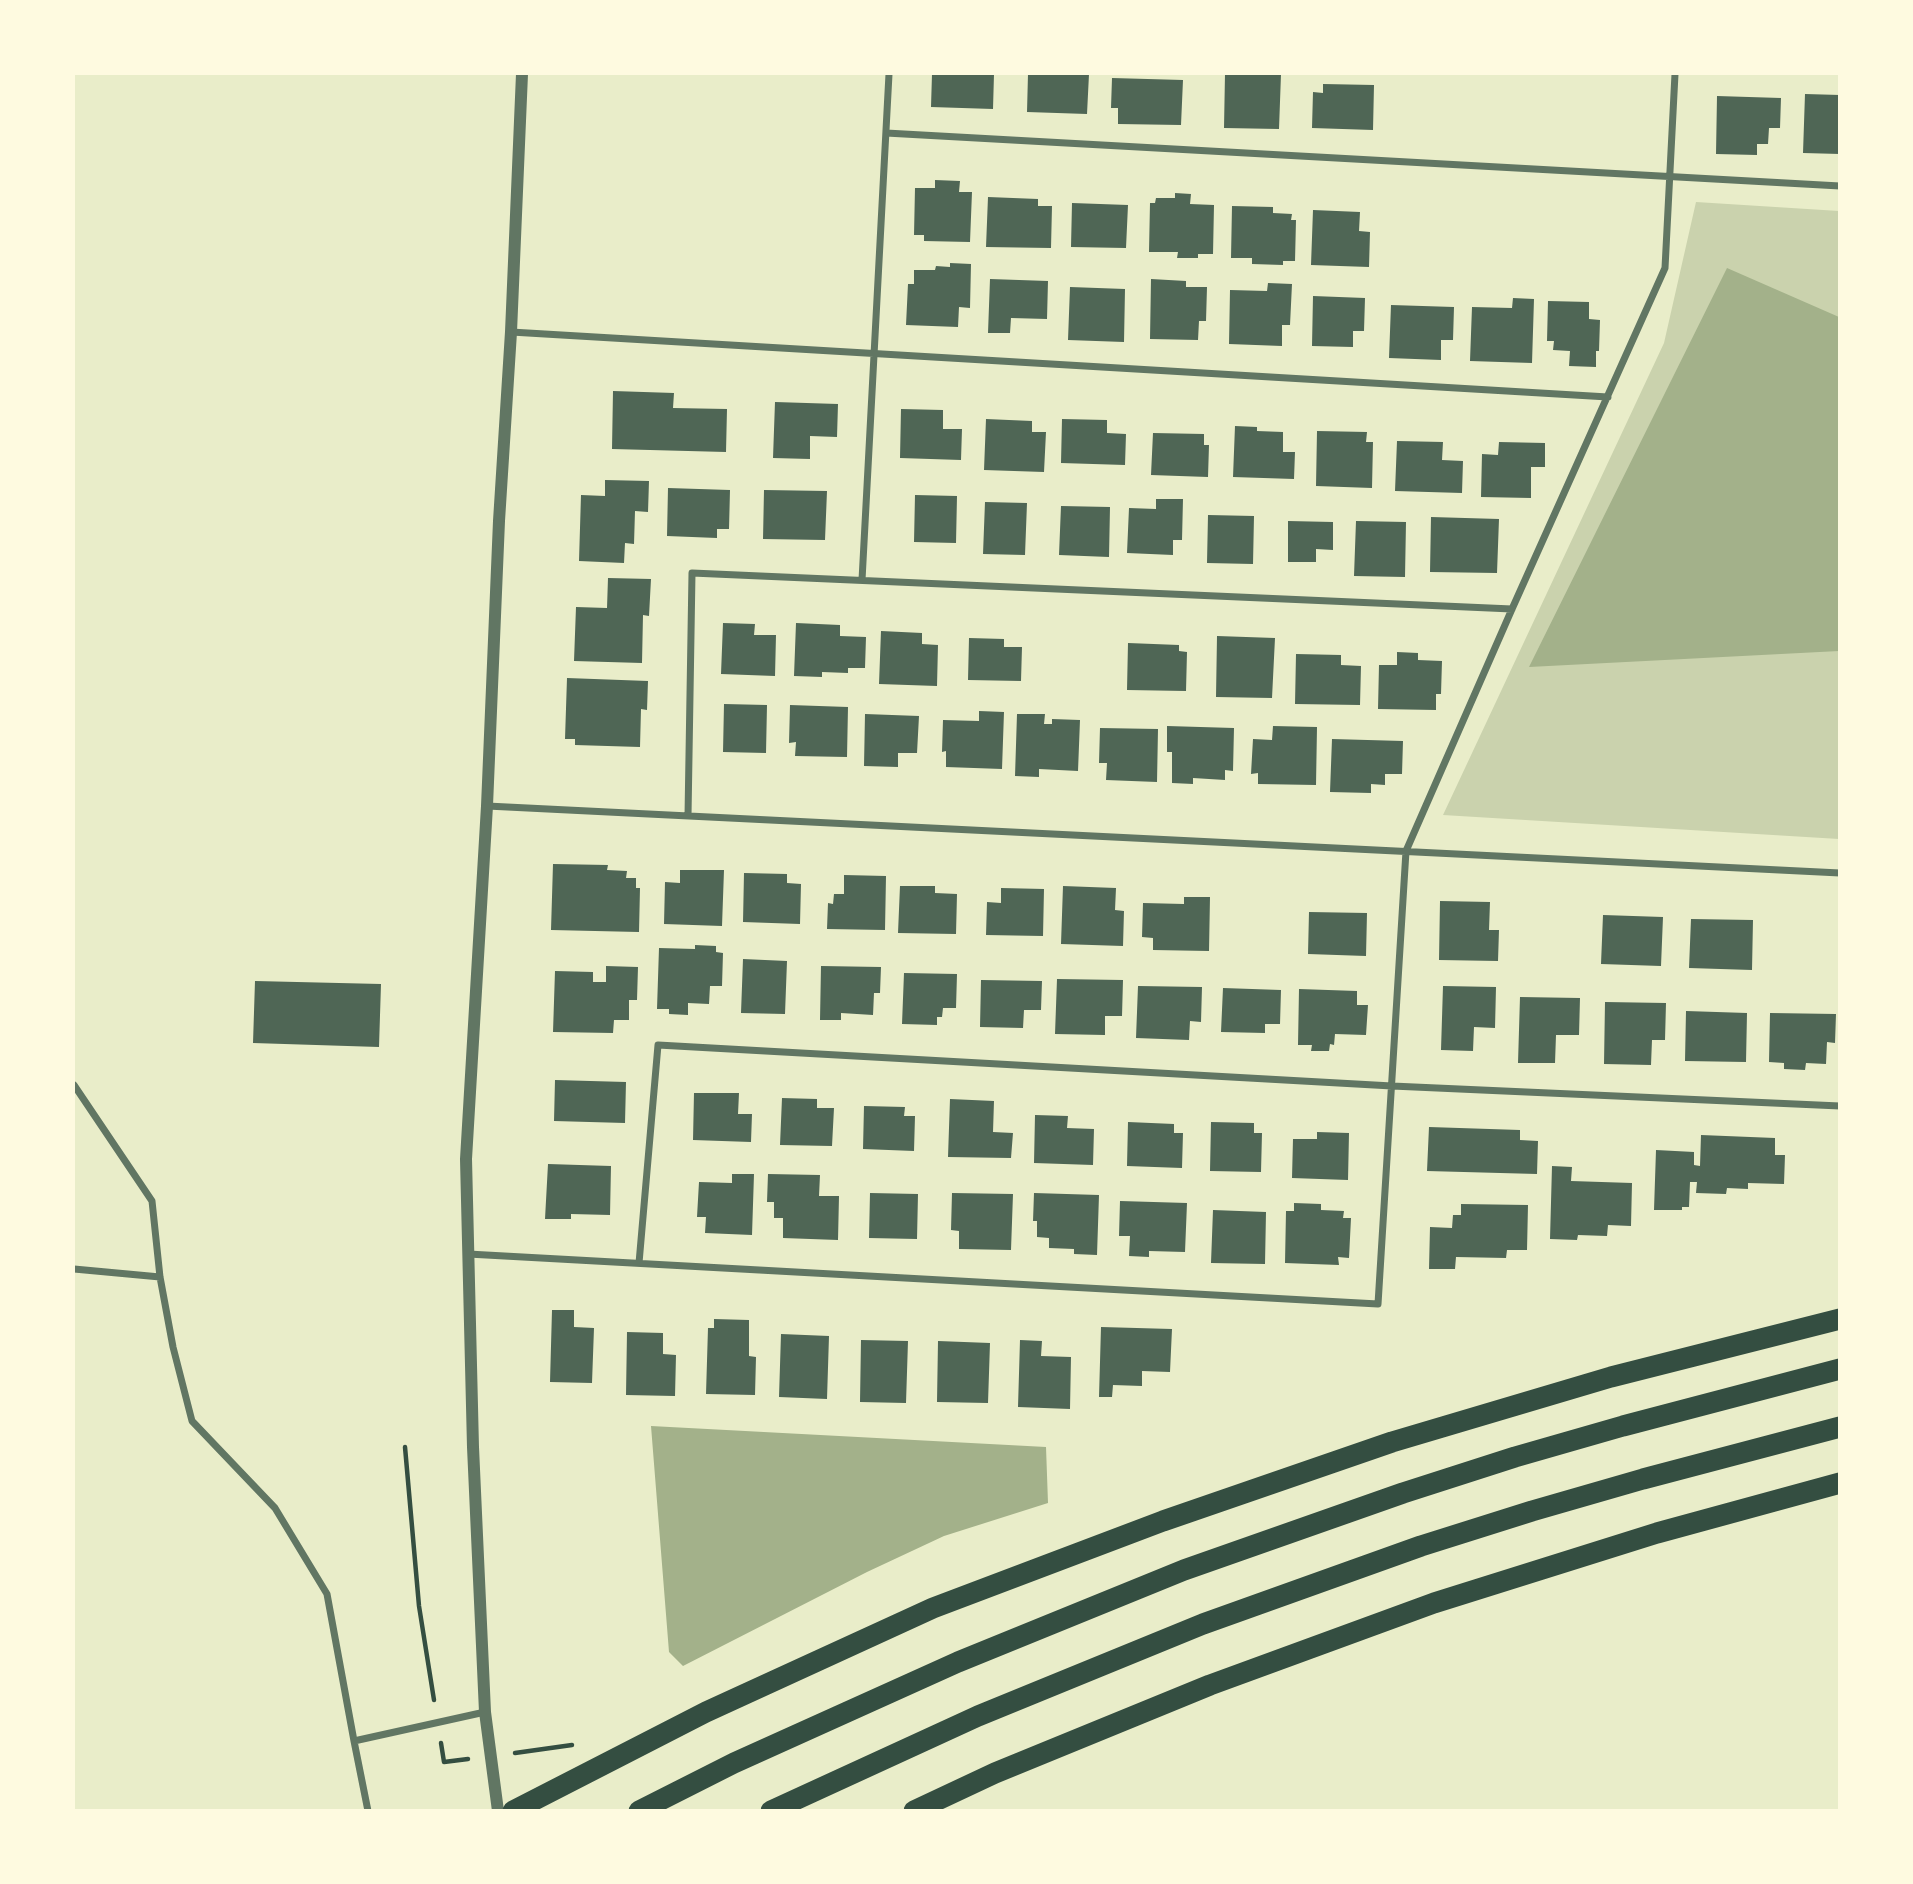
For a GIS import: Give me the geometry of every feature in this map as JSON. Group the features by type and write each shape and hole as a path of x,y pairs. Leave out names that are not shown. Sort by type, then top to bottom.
{"highway":[{"path":"513,1811 706,1712 933,1608 1163,1521 1392,1441 1611,1377 1839,1318"},
{"path":"639,1811 734,1763 958,1662 1184,1570 1403,1493 1515,1457 1839,1369"},
{"path":"771,1811 978,1716 1241,1610 1421,1546 1532,1511 1839,1427"},
{"path":"914,1811 995,1773 1197,1690 1434,1603 1657,1533 1839,1483"}],"street":[{"path":"498,1811 485,1712 466,1159 487,806 522,74"},
{"path":"862,580 889,74"},
{"path":"468,1254 1378,1304 1406,851 1665,268 1675,74"},
{"path":"886,133 1839,186"},
{"path":"510,332 1608,397"},
{"path":"688,816 692,573 1512,609"},
{"path":"487,806 1839,873"},
{"path":"639,1263 658,1045 1392,1086 1839,1107"},
{"path":"74,1085 152,1200 160,1277 173,1347 192,1421 275,1508 327,1594 368,1811"},
{"path":"74,1269 160,1277"},
{"path":"354,1741 485,1712"}],"shaded area":[{"path":"1696,202 1839,211 1839,839 1443,815 1664,343"},
{"path":"1727,268 1839,317 1839,651 1529,667"},
{"path":"651,1426 1046,1447 1048,1503 944,1536 867,1572 683,1666 669,1652"}],"building":[{"path":"932,74 994,74 993,109 931,107"},
{"path":"1028,74 1089,74 1087,114 1027,112"},
{"path":"1225,74 1281,74 1279,129 1224,128"},
{"path":"1112,78 1183,80 1181,125 1118,124 1118,108 1111,108"},
{"path":"1323,84 1374,85 1373,130 1312,128 1313,92 1323,93"},
{"path":"1805,94 1840,95 1840,154 1803,153"},
{"path":"1717,96 1781,98 1780,128 1769,128 1768,144 1757,144 1757,155 1716,154"},
{"path":"935,180 960,181 959,192 972,192 970,242 924,241 924,235 914,235 915,188 935,188"},
{"path":"1175,193 1191,194 1190,204 1214,205 1213,254 1198,254 1198,258 1177,258 1178,252 1149,252 1150,203 1155,203 1156,198 1175,198"},
{"path":"988,197 1038,199 1038,206 1052,206 1051,248 986,247"},
{"path":"1072,203 1128,205 1126,248 1071,247"},
{"path":"1232,206 1273,207 1273,213 1292,214 1291,220 1296,220 1295,261 1283,261 1283,265 1252,264 1252,258 1231,258"},
{"path":"1313,210 1360,212 1359,231 1370,232 1369,267 1311,265"},
{"path":"950,263 971,264 970,308 959,307 958,327 906,325 908,284 914,284 914,270 935,270 936,266 950,267"},
{"path":"990,279 1048,281 1047,319 1011,318 1010,333 988,333"},
{"path":"1151,279 1186,281 1186,287 1207,287 1206,321 1199,321 1198,340 1150,339"},
{"path":"1268,283 1292,284 1290,325 1282,325 1282,346 1229,344 1230,290 1267,291"},
{"path":"1070,287 1125,289 1124,342 1068,340"},
{"path":"1313,296 1365,298 1364,331 1353,331 1353,347 1312,346"},
{"path":"1513,298 1534,299 1532,363 1470,361 1472,307 1512,308"},
{"path":"1548,301 1589,302 1589,319 1600,320 1596,367 1569,366 1570,351 1553,350 1554,341 1547,341"},
{"path":"1391,305 1454,307 1453,340 1441,340 1441,360 1389,358"},
{"path":"613,391 674,393 673,408 727,409 726,452 612,449"},
{"path":"775,402 838,404 837,437 810,436 810,459 773,458"},
{"path":"901,409 943,410 943,429 962,429 961,460 900,458"},
{"path":"986,419 1032,421 1032,432 1046,432 1044,472 984,470"},
{"path":"1062,419 1107,420 1107,433 1126,434 1125,465 1061,463"},
{"path":"1235,426 1257,427 1257,431 1283,432 1283,452 1295,452 1294,479 1233,477"},
{"path":"1317,431 1367,432 1366,442 1373,442 1372,488 1316,486"},
{"path":"1153,433 1204,434 1204,445 1209,445 1208,477 1151,475"},
{"path":"1397,441 1443,442 1442,460 1463,461 1462,493 1395,491"},
{"path":"1499,442 1545,443 1545,467 1531,467 1531,498 1481,497 1482,454 1498,455"},
{"path":"605,480 649,481 648,512 635,511 634,544 625,543 624,563 579,561 581,495 605,496"},
{"path":"668,488 730,490 729,529 717,529 717,538 667,536"},
{"path":"764,490 827,491 825,540 763,539"},
{"path":"915,495 957,496 956,543 914,542"},
{"path":"1156,499 1183,499 1182,540 1173,540 1173,555 1127,553 1129,508 1156,509"},
{"path":"985,502 1027,503 1025,555 983,554"},
{"path":"1061,506 1110,507 1109,557 1059,555"},
{"path":"1208,515 1254,516 1253,564 1207,563"},
{"path":"1431,517 1499,519 1497,573 1430,572"},
{"path":"1288,521 1333,522 1333,550 1316,549 1316,562 1288,562"},
{"path":"1356,521 1406,522 1405,577 1354,576"},
{"path":"608,578 651,579 649,616 643,615 642,663 574,661 576,607 607,608"},
{"path":"723,623 755,624 754,635 776,635 775,676 721,674"},
{"path":"796,623 840,625 840,636 866,637 865,668 848,668 848,673 822,672 822,677 794,676"},
{"path":"881,631 922,633 922,644 938,645 937,686 879,684"},
{"path":"1217,636 1275,638 1272,698 1216,697"},
{"path":"969,638 1004,639 1004,647 1022,647 1021,681 968,680"},
{"path":"1128,643 1179,645 1179,651 1187,652 1186,691 1127,690"},
{"path":"1397,652 1418,653 1418,660 1442,661 1441,694 1436,694 1436,710 1378,709 1379,665 1397,665"},
{"path":"1296,654 1341,655 1341,665 1361,666 1360,705 1295,704"},
{"path":"567,678 648,681 647,710 641,709 640,747 575,745 575,739 565,739"},
{"path":"724,704 767,705 766,753 723,752"},
{"path":"790,705 848,707 847,757 795,756 796,742 789,743"},
{"path":"979,711 1004,712 1002,769 946,767 946,751 942,752 943,720 979,721"},
{"path":"865,714 919,716 917,753 898,753 898,767 864,766"},
{"path":"1017,714 1045,714 1044,724 1052,724 1052,719 1080,720 1078,771 1039,769 1039,777 1015,776"},
{"path":"1167,726 1234,728 1233,771 1225,770 1225,780 1193,778 1193,784 1172,783 1172,752 1167,752"},
{"path":"1273,726 1317,727 1316,785 1258,784 1258,773 1251,774 1253,739 1272,740"},
{"path":"1100,728 1158,729 1157,782 1106,780 1107,763 1099,763"},
{"path":"1332,739 1403,741 1402,774 1385,774 1385,785 1371,784 1371,793 1330,792"},
{"path":"553,864 608,865 607,870 627,871 626,878 636,878 636,888 640,888 639,932 551,930"},
{"path":"680,870 724,870 722,926 664,924 665,882 680,883"},
{"path":"744,873 787,874 787,883 801,884 800,924 743,922"},
{"path":"844,875 886,876 885,930 827,929 828,903 833,904 834,894 844,894"},
{"path":"900,886 935,886 935,893 957,894 956,934 898,933"},
{"path":"1063,886 1116,888 1115,910 1124,911 1123,946 1061,944"},
{"path":"1001,888 1044,889 1043,936 986,935 987,902 1001,903"},
{"path":"1184,897 1210,897 1209,951 1153,950 1153,938 1142,937 1143,903 1184,904"},
{"path":"1440,901 1490,902 1489,930 1499,930 1498,961 1439,960"},
{"path":"1309,912 1367,913 1366,956 1308,954"},
{"path":"1603,915 1663,917 1661,966 1601,964"},
{"path":"1691,919 1753,920 1752,970 1689,968"},
{"path":"695,945 716,946 716,952 723,953 722,986 710,986 709,1004 688,1003 688,1015 669,1014 669,1009 657,1009 659,948 695,949"},
{"path":"743,959 787,961 785,1014 741,1013"},
{"path":"606,966 638,967 637,1000 629,1000 629,1020 614,1020 613,1033 553,1032 555,971 593,972 593,982 606,982"},
{"path":"821,966 881,967 880,993 874,993 873,1015 841,1013 841,1020 820,1020"},
{"path":"904,973 957,974 956,1008 943,1008 942,1017 937,1017 937,1025 902,1024"},
{"path":"1057,979 1123,980 1122,1016 1105,1016 1105,1035 1055,1034"},
{"path":"981,980 1042,981 1041,1010 1024,1010 1023,1028 980,1027"},
{"path":"255,981 381,984 379,1047 253,1043"},
{"path":"1138,986 1202,987 1201,1022 1190,1021 1189,1040 1136,1038"},
{"path":"1443,986 1496,987 1495,1028 1474,1027 1473,1051 1441,1050"},
{"path":"1223,988 1281,990 1280,1024 1265,1024 1265,1033 1221,1032"},
{"path":"1299,989 1357,991 1357,1005 1368,1005 1366,1035 1335,1034 1334,1045 1330,1044 1329,1051 1311,1051 1312,1045 1298,1045"},
{"path":"1520,997 1580,998 1579,1035 1556,1035 1555,1063 1518,1063"},
{"path":"1605,1002 1666,1003 1665,1040 1652,1040 1651,1065 1604,1064"},
{"path":"1686,1011 1747,1013 1746,1062 1685,1061"},
{"path":"1770,1013 1836,1014 1835,1043 1827,1042 1826,1064 1806,1063 1805,1070 1784,1069 1784,1063 1769,1062"},
{"path":"555,1080 626,1082 625,1123 554,1121"},
{"path":"694,1093 739,1093 738,1114 752,1114 751,1142 693,1140"},
{"path":"782,1098 817,1099 817,1108 834,1108 832,1146 780,1145"},
{"path":"950,1099 994,1101 993,1132 1013,1133 1011,1158 948,1157"},
{"path":"864,1106 905,1107 904,1116 915,1116 914,1151 863,1149"},
{"path":"1035,1115 1068,1116 1067,1128 1094,1129 1093,1165 1034,1163"},
{"path":"1128,1122 1174,1124 1174,1133 1183,1133 1182,1168 1127,1166"},
{"path":"1211,1122 1254,1123 1254,1133 1262,1133 1261,1172 1210,1171"},
{"path":"1429,1127 1520,1130 1520,1140 1538,1141 1537,1174 1427,1171"},
{"path":"1317,1132 1349,1133 1348,1180 1292,1178 1293,1139 1317,1139"},
{"path":"1701,1135 1775,1138 1775,1155 1785,1155 1784,1184 1748,1183 1748,1189 1727,1188 1726,1194 1696,1193 1697,1182 1690,1182 1689,1207 1682,1207 1682,1210 1654,1210 1656,1150 1694,1152 1694,1165 1700,1166"},
{"path":"548,1164 611,1166 610,1215 571,1214 571,1219 545,1219"},
{"path":"1552,1166 1572,1167 1571,1181 1632,1183 1631,1226 1608,1225 1607,1236 1578,1235 1577,1240 1550,1239"},
{"path":"732,1174 754,1174 752,1235 705,1233 706,1217 697,1217 699,1182 732,1183"},
{"path":"768,1174 820,1175 819,1196 839,1196 838,1240 783,1238 783,1218 774,1218 774,1202 767,1202"},
{"path":"870,1193 918,1194 917,1239 869,1238"},
{"path":"952,1193 1013,1194 1011,1250 959,1249 959,1231 951,1230"},
{"path":"1034,1193 1099,1195 1097,1255 1074,1254 1074,1249 1049,1248 1049,1238 1037,1237 1037,1221 1033,1221"},
{"path":"1120,1201 1187,1203 1185,1252 1149,1251 1149,1257 1129,1256 1130,1236 1119,1236"},
{"path":"1294,1203 1321,1204 1321,1210 1344,1211 1343,1218 1351,1218 1349,1258 1338,1257 1339,1265 1285,1263 1286,1211 1294,1211"},
{"path":"1461,1204 1528,1205 1527,1250 1507,1250 1506,1258 1456,1257 1455,1269 1429,1269 1430,1227 1452,1228 1453,1215 1461,1215"},
{"path":"1213,1210 1266,1212 1265,1264 1211,1263"},
{"path":"552,1310 574,1310 574,1327 594,1328 592,1383 550,1382"},
{"path":"714,1319 749,1320 749,1356 756,1357 755,1395 706,1394 708,1328 714,1328"},
{"path":"1101,1327 1172,1329 1170,1372 1142,1371 1142,1386 1113,1385 1112,1397 1099,1397"},
{"path":"627,1332 663,1333 663,1354 676,1355 675,1396 626,1395"},
{"path":"781,1334 829,1336 827,1399 779,1397"},
{"path":"861,1340 908,1341 906,1403 860,1402"},
{"path":"1020,1340 1042,1341 1041,1356 1071,1357 1070,1409 1018,1407"},
{"path":"938,1341 990,1343 988,1403 937,1402"}]}
